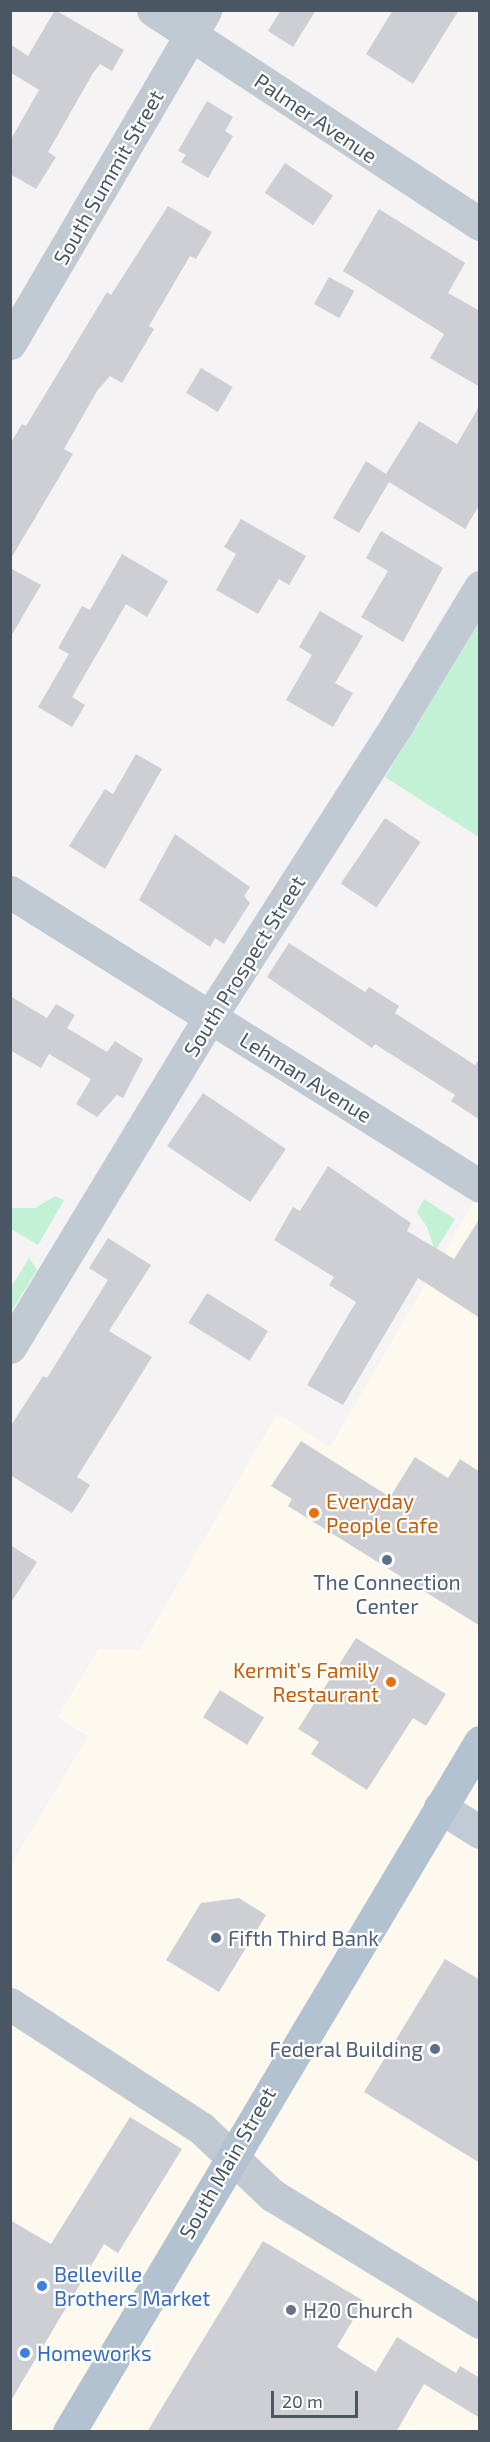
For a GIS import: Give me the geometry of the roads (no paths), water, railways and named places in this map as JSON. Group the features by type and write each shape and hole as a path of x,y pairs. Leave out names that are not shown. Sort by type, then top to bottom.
{"main road":[{"name":"South Main Street","path":"69,2432 230,2157 480,1742"}],"street":[{"name":"Palmer Avenue","path":"153,10 198,22 480,224"},
{"name":"South Summit Street","path":"10,343 198,22"},
{"name":"South Prospect Street","path":"10,1347 210,1017 399,721 480,587"},
{"name":"Lehman Avenue","path":"10,892 480,1186"},
{"path":"440,1807 480,1832"},
{"path":"10,2004 201,2128 272,2195 480,2322"}],"place":[{"name":"Everyday People Cafe","path":"314,1513"},
{"name":"The Connection Center","path":"387,1560"},
{"name":"Kermit's Family Restaurant","path":"391,1682"},
{"name":"Fifth Third Bank","path":"216,1938"},
{"name":"Federal Building","path":"435,2049"},
{"name":"Belleville Brothers Market","path":"42,2286"},
{"name":"H20 Church","path":"291,2310"},
{"name":"Homeworks","path":"25,2353"}]}
